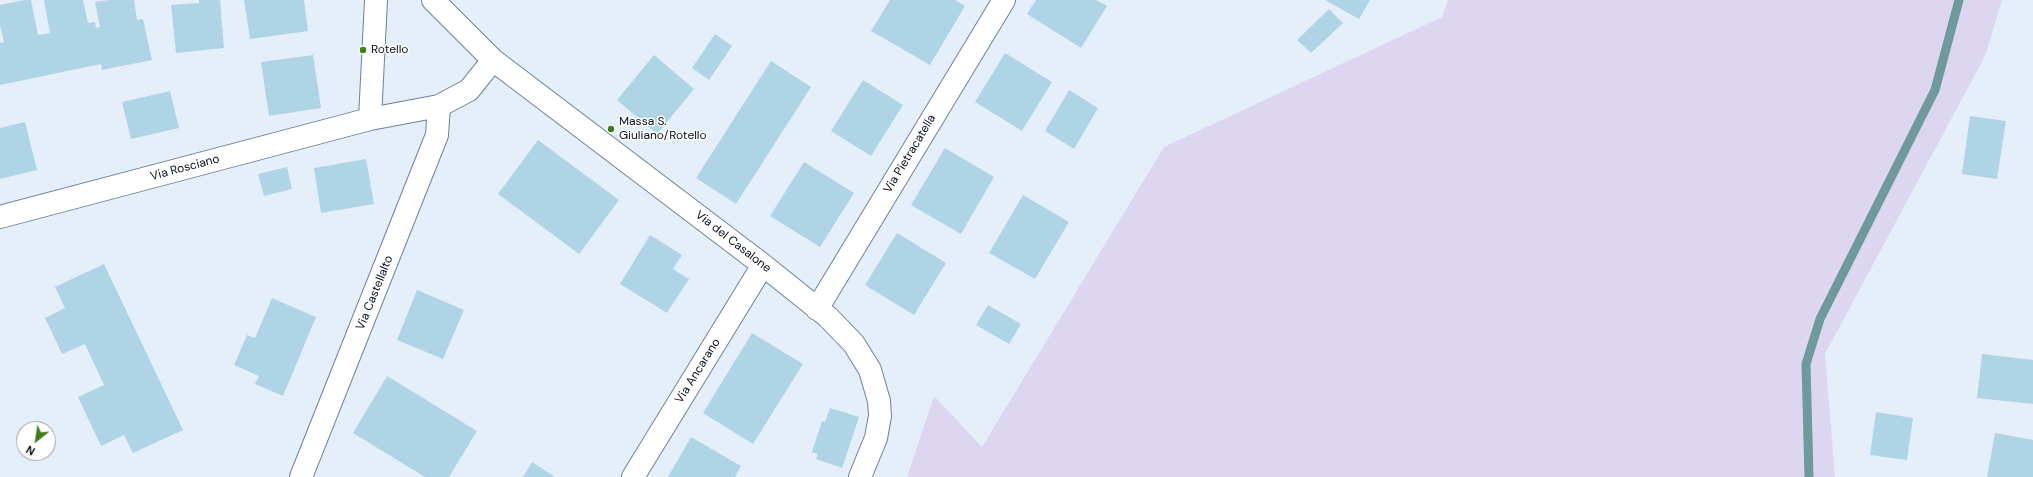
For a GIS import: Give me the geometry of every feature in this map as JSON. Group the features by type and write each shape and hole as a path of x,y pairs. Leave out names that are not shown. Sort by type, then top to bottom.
{"street":[{"path":"370,119 376,0"},
{"name":"Via del Casalone","path":"433,0 493,60 763,265 817,308 854,344 870,370 876,386 879,401 879,426 860,477"},
{"name":"Via Pietracatella","path":"817,308 1004,0"},
{"name":"Via Rosciano","path":"0,217 370,119 439,106 469,90 493,60"},
{"name":"Via Castellalto","path":"302,477 437,135 439,106"},
{"name":"Via Ancarano","path":"633,477 763,265"}],"shaded area":[{"path":"1448,0 2002,0 1985,56 1825,354 1835,477 907,477 934,396 982,447 1164,147 1442,17"}],"building":[{"path":"31,0 38,35 50,33 44,0 83,0 88,23 95,22 96,28 100,27 95,2 108,0 134,0 137,20 143,19 152,60 102,70 101,64 0,85 0,43 4,42 0,25 0,5"},
{"path":"199,0 220,0 224,48 176,53 171,5 199,3"},
{"path":"244,0 304,0 308,31 250,39"},
{"path":"890,0 955,0 965,6 930,65 871,31"},
{"path":"1036,0 1096,0 1107,6 1081,48 1027,14"},
{"path":"1325,0 1370,0 1359,19"},
{"path":"1329,9 1343,23 1311,53 1297,40"},
{"path":"715,34 732,46 709,80 692,68"},
{"path":"1005,53 1052,82 1022,131 975,102"},
{"path":"313,55 321,108 269,116 261,62"},
{"path":"654,55 694,89 657,134 617,100"},
{"path":"771,61 811,87 736,204 696,178"},
{"path":"863,80 903,105 871,156 831,131"},
{"path":"1069,90 1098,108 1074,149 1045,131"},
{"path":"170,91 179,128 131,139 122,102"},
{"path":"1970,116 2006,121 1997,179 1962,174"},
{"path":"25,122 37,170 0,179 0,128"},
{"path":"538,140 619,200 579,254 498,194"},
{"path":"945,148 994,177 961,234 911,205"},
{"path":"366,159 374,204 321,213 314,168"},
{"path":"804,162 854,193 820,247 770,216"},
{"path":"287,167 292,189 264,196 258,174"},
{"path":"1023,195 1069,222 1035,279 989,253"},
{"path":"897,233 946,263 914,315 865,285"},
{"path":"650,235 682,255 673,269 689,279 667,313 620,284"},
{"path":"104,264 183,430 133,453 124,435 101,446 78,397 104,385 85,344 62,354 45,318 65,308 55,287"},
{"path":"417,290 464,310 443,359 397,340"},
{"path":"272,298 316,317 283,396 255,384 259,376 234,365 247,335 255,338"},
{"path":"988,305 1021,324 1009,344 976,325"},
{"path":"752,333 803,364 753,444 703,413"},
{"path":"1982,354 2033,360 2033,404 1977,398"},
{"path":"387,376 477,431 449,477 425,477 353,433"},
{"path":"830,408 859,417 842,468 816,459 818,454 812,452 822,421 825,422"},
{"path":"1876,412 1913,418 1907,460 1870,455"},
{"path":"1995,433 2033,440 2033,477 1987,477"},
{"path":"691,437 741,466 735,477 668,477"},
{"path":"532,462 555,477 523,477"}],"waterway":[{"path":"1809,477 1806,364 1820,319 1935,90 1959,0"}],"place":[{"name":"Rotello","path":"363,50"},
{"name":"Massa S. Giuliano/Rotello","path":"611,129"}]}
